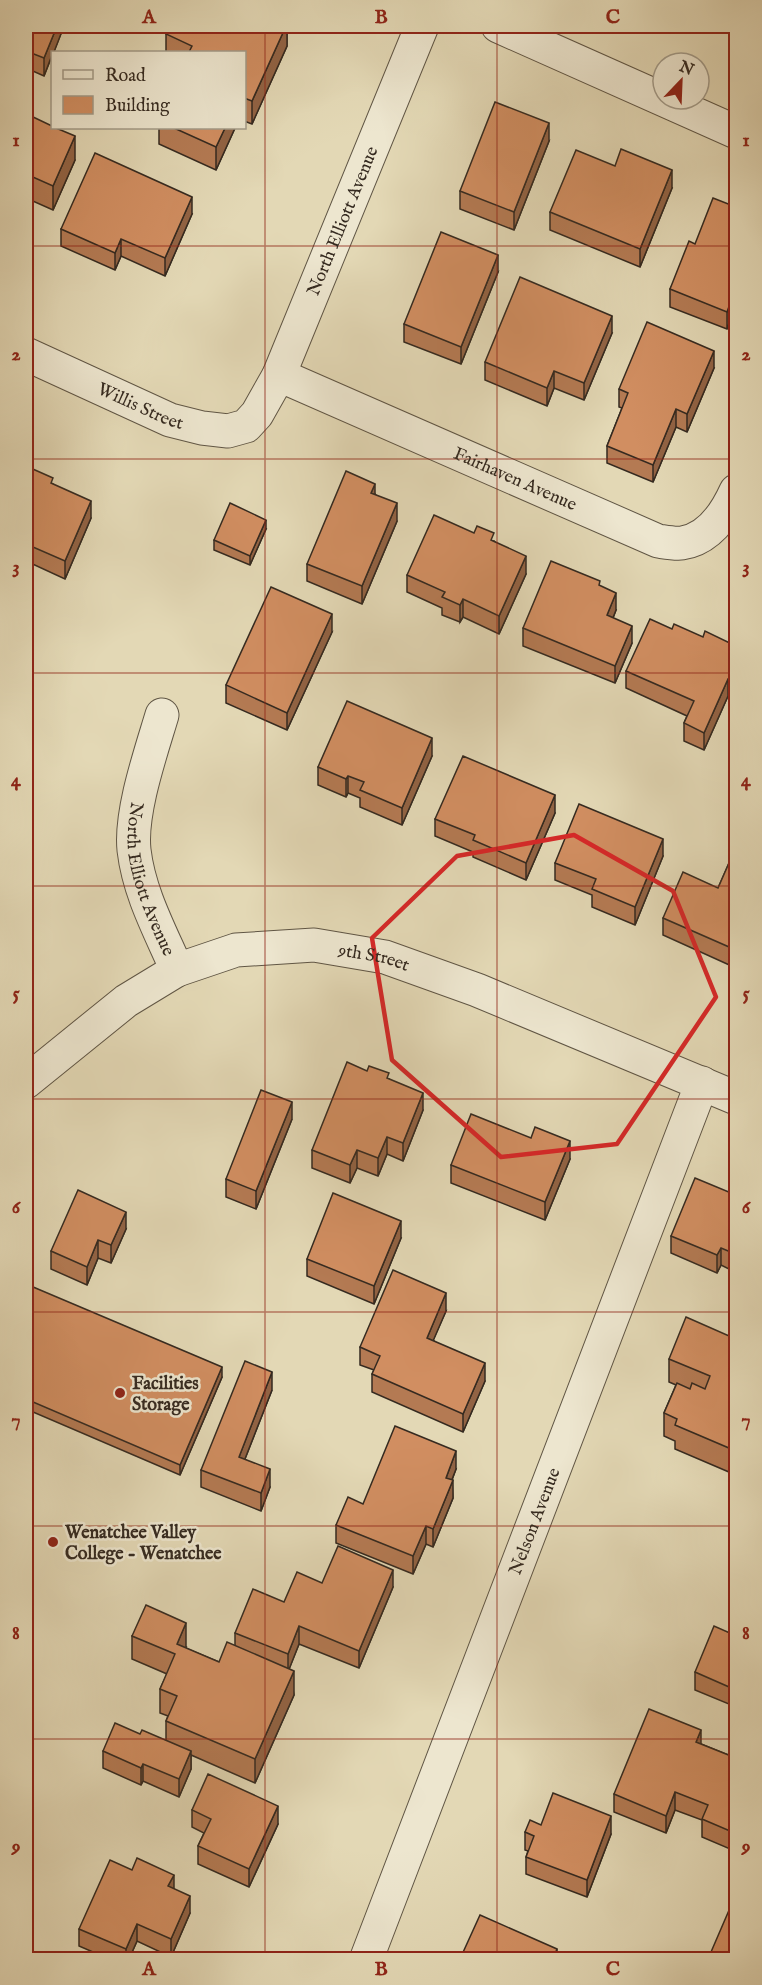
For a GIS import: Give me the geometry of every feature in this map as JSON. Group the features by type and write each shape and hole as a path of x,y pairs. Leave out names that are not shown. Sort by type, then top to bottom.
{"street":[{"name":"North Elliott Avenue","path":"257,414 279,375 422,26"},
{"path":"498,26 736,132"},
{"name":"Willis Street","path":"26,354 170,420 202,428 228,431 246,426 257,414"},
{"name":"Fairhaven Avenue","path":"279,375 658,541 682,543 702,535 715,526 727,510 736,491"},
{"name":"North Elliott Avenue","path":"162,715 143,778 136,816 134,848 143,894 177,970"},
{"name":"9th Street","path":"26,1082 126,1000 177,970 236,950 315,945 385,957 477,990 736,1098"},
{"name":"Nelson Avenue","path":"366,1959 702,1083"}],"highlighted area":[{"path":"574,835 673,891 716,997 617,1144 501,1157 392,1060 372,938 457,856"}],"building":[{"path":"26,26 57,26 44,58 26,51"},
{"path":"170,26 286,26 252,101 246,99 246,51 190,51 192,46 166,34"},
{"path":"495,102 549,123 514,212 460,191"},
{"path":"31,116 51,126 51,129 58,129 75,136 53,186 26,174 26,129"},
{"path":"176,129 225,129 216,147"},
{"path":"621,149 672,170 640,249 550,212 576,150 615,166"},
{"path":"95,153 192,197 165,258 121,239 115,253 61,229"},
{"path":"713,198 736,207 736,287 727,312 670,289 689,241 695,244"},
{"path":"441,232 498,255 461,347 404,324"},
{"path":"520,277 612,316 584,383 554,371 547,388 485,362"},
{"path":"647,322 714,351 687,414 676,409 653,465 607,446 628,393 619,389"},
{"path":"26,466 53,478 51,483 91,501 65,561 26,544"},
{"path":"346,471 375,484 371,493 397,503 362,586 307,564"},
{"path":"230,503 266,520 250,556 214,540"},
{"path":"434,515 474,533 477,526 494,533 491,540 526,556 499,616 463,599 460,605 442,597 445,592 407,575"},
{"path":"551,561 600,581 599,585 616,593 607,615 632,626 615,666 523,628"},
{"path":"271,587 332,614 287,713 226,685"},
{"path":"650,619 672,629 674,624 703,637 705,631 736,646 736,682 728,679 704,733 684,723 694,701 626,671"},
{"path":"347,701 432,738 402,808 360,790 364,782 348,776 346,779 318,767"},
{"path":"463,756 555,795 526,863 473,840 475,835 435,819"},
{"path":"579,804 663,839 635,907 592,889 596,879 555,863"},
{"path":"736,847 736,950 663,918 683,872 718,888"},
{"path":"347,1062 367,1071 369,1066 389,1073 387,1078 423,1093 403,1143 387,1137 378,1158 357,1150 350,1165 312,1150"},
{"path":"261,1090 292,1102 256,1191 226,1179"},
{"path":"471,1114 531,1138 535,1127 570,1141 545,1202 451,1165"},
{"path":"695,1178 736,1195 736,1244 733,1253 721,1248 717,1255 671,1236"},
{"path":"78,1190 126,1212 111,1245 98,1240 87,1267 51,1251"},
{"path":"333,1193 401,1221 374,1286 307,1259"},
{"path":"393,1270 446,1293 427,1338 485,1363 463,1414 372,1374 380,1356 360,1347"},
{"name":"Facilities Storage","path":"26,1284 222,1367 180,1465 26,1399"},
{"path":"686,1317 736,1339 736,1451 675,1425 677,1419 664,1413 677,1383 690,1389 692,1383 705,1389 710,1376 669,1359"},
{"path":"245,1361 272,1372 239,1457 270,1469 261,1493 201,1470"},
{"path":"395,1426 456,1451 446,1478 453,1480 433,1529 426,1526 413,1556 336,1525 348,1497 363,1504"},
{"path":"338,1546 393,1570 359,1651 299,1626 288,1654 235,1633 253,1589 284,1602 297,1572 322,1583"},
{"path":"146,1605 186,1623 177,1644 219,1662 227,1642 294,1671 255,1759 166,1721 177,1696 160,1689 175,1654 132,1636"},
{"path":"736,1622 736,1690 695,1672 714,1626 732,1634"},
{"path":"649,1709 701,1730 696,1742 736,1758 736,1814 730,1831 702,1819 708,1805 675,1792 666,1816 614,1794"},
{"path":"115,1723 140,1734 142,1730 191,1751 179,1779 143,1764 141,1768 103,1751"},
{"path":"208,1774 278,1806 249,1869 198,1846 211,1819 192,1810"},
{"path":"553,1793 611,1816 587,1880 526,1857 534,1836 525,1832 530,1820 541,1825"},
{"path":"137,1858 174,1875 168,1886 190,1896 171,1939 137,1924 126,1949 79,1929 110,1860 132,1870"},
{"path":"736,1894 736,1959 708,1959"},
{"path":"480,1915 557,1949 553,1959 460,1959"}],"place":[{"name":"Facilities Storage","path":"120,1393"},
{"name":"Wenatchee Valley College - Wenatchee","path":"53,1542"}]}
